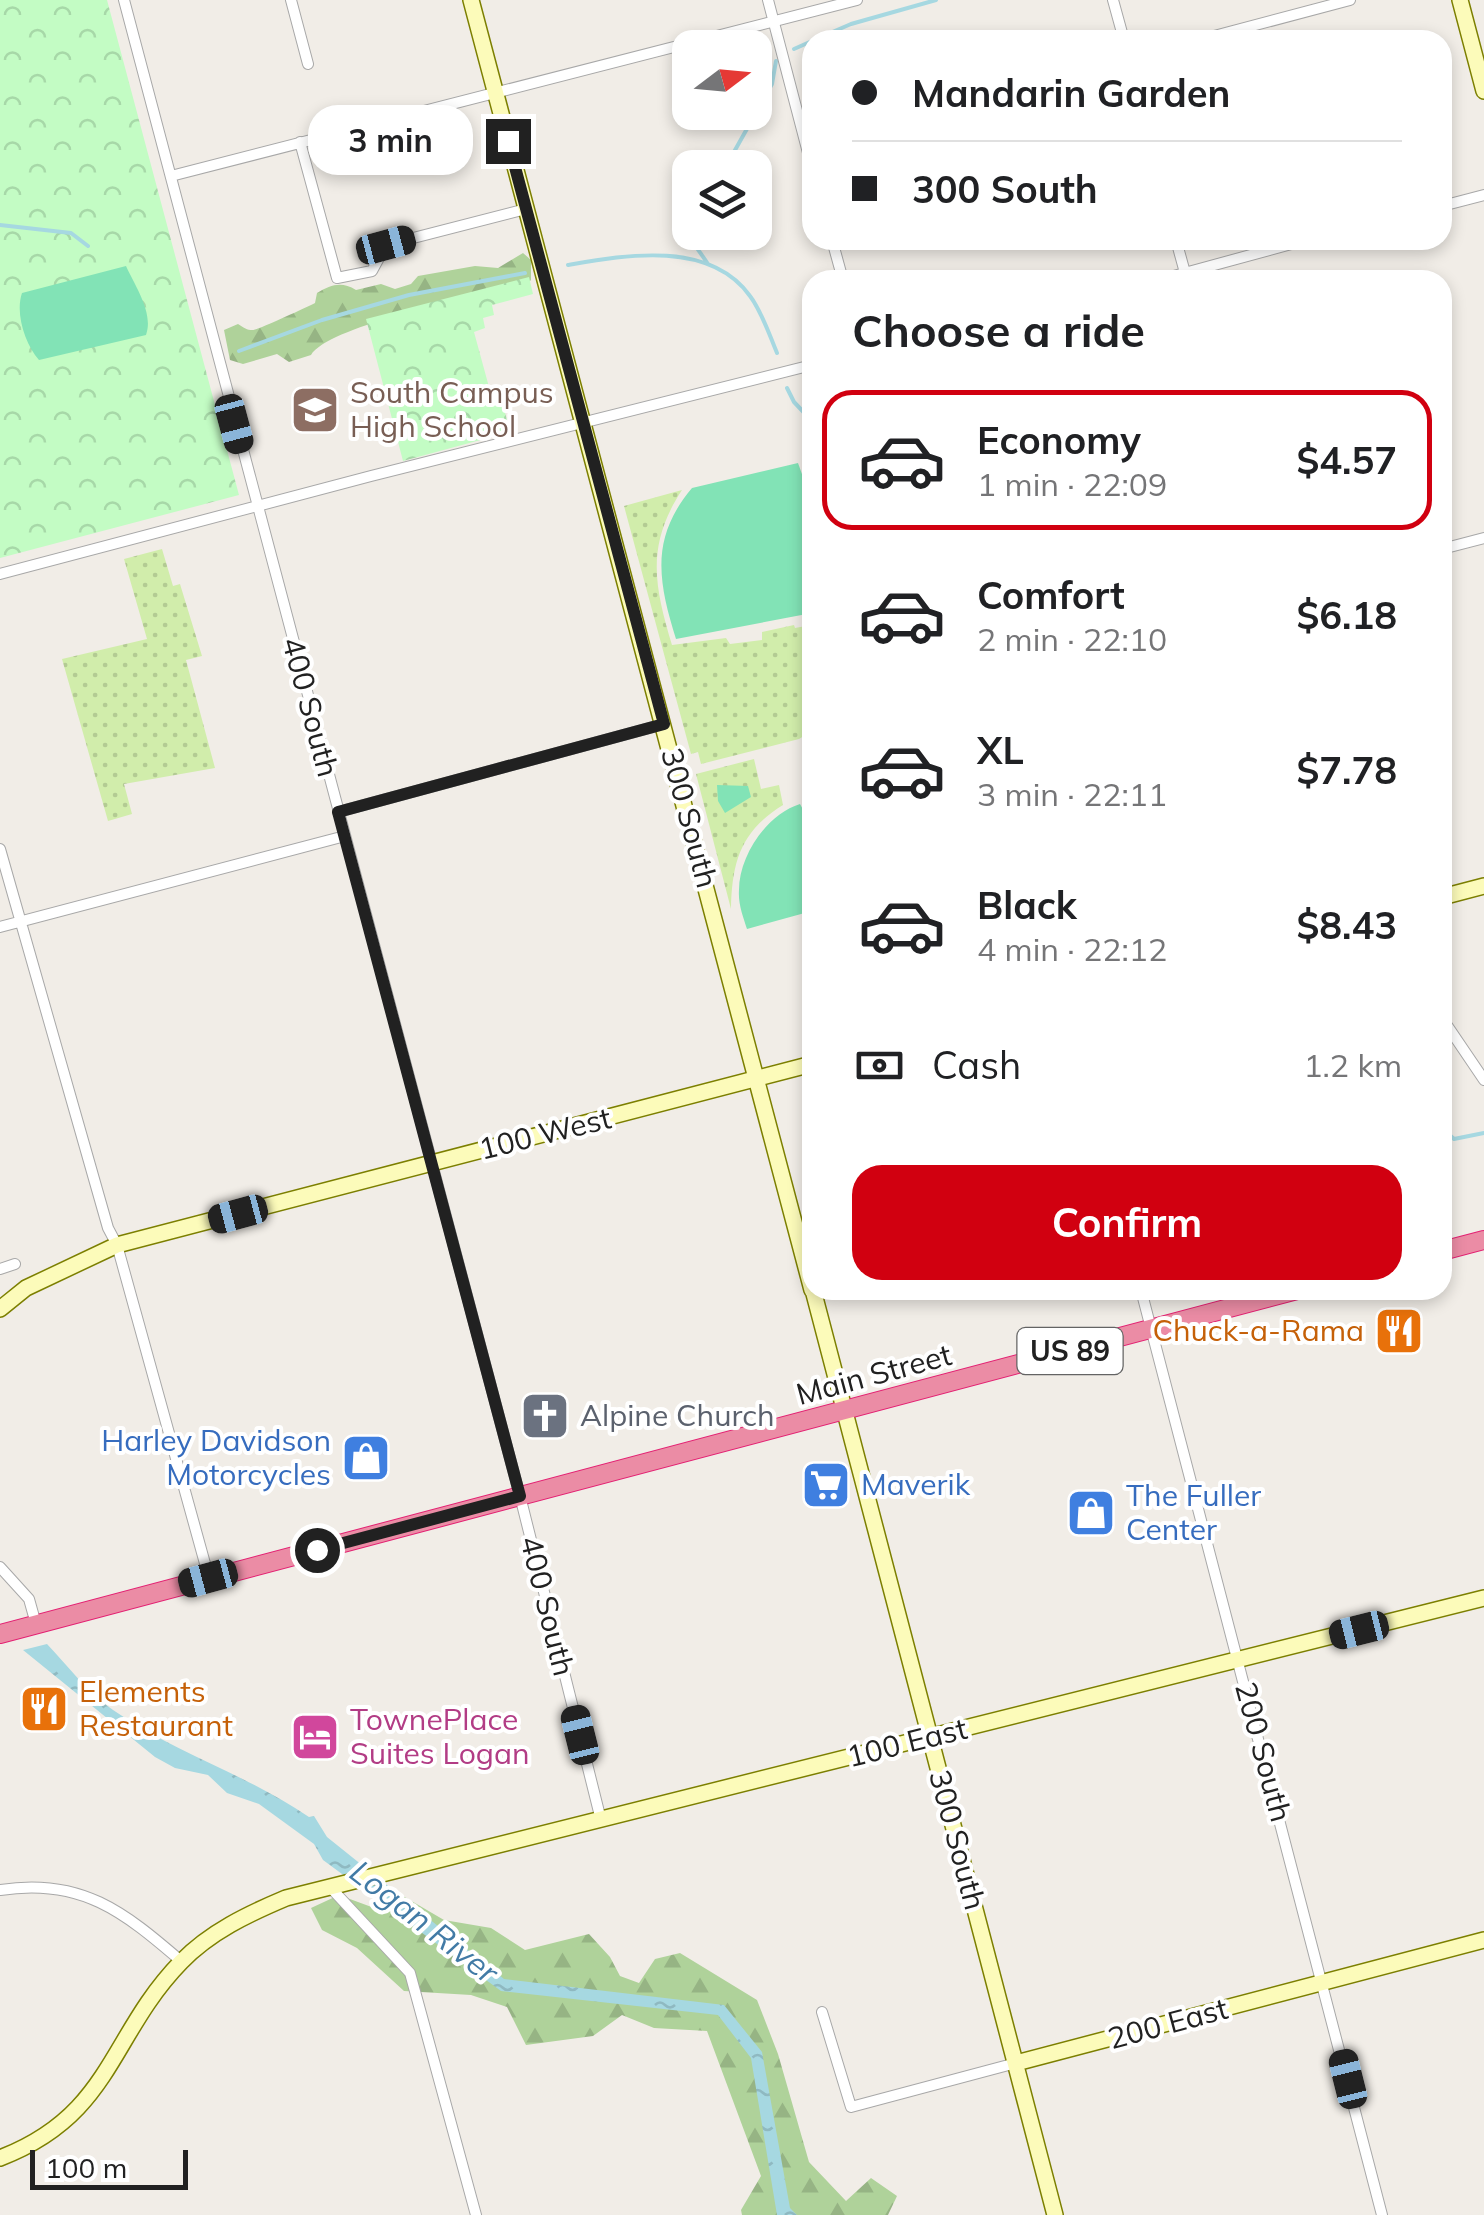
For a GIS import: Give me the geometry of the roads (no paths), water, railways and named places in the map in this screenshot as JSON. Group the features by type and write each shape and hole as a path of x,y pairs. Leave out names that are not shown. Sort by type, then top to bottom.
{"highway":[{"path":"1452,1248 1484,1240"},
{"name":"Main Street","path":"0,1634 1260,1300"}],"street":[{"name":"400 South","path":"124,0 520,1496 600,1820"},
{"path":"291,0 308,64"},
{"name":"300 South","path":"471,0 802,1251"},
{"path":"768,0 802,130"},
{"path":"170,176 857,0"},
{"path":"1113,0 1121,30"},
{"path":"1237,30 1350,0"},
{"path":"1460,0 1484,91"},
{"path":"300,142 337,278 372,271 386,245 526,209"},
{"path":"1452,203 1484,195"},
{"path":"1206,270 1273,250"},
{"path":"0,574 802,367"},
{"path":"1452,546 1484,538"},
{"path":"338,812 664,724"},
{"path":"0,927 345,836"},
{"path":"0,849 208,1578"},
{"path":"1452,895 1484,886"},
{"path":"1452,1033 1484,1080"},
{"name":"100 West","path":"0,1309 26,1288 116,1245 802,1067"},
{"path":"0,1268 15,1264"},
{"name":"300 South","path":"815,1300 1056,2215"},
{"name":"200 South","path":"1144,1300 1382,2215"},
{"path":"0,1567 22,1587 36,1624"},
{"name":"100 East","path":"0,2158 54,2131 92,2095 162,1985 182,1962 216,1933 286,1898 1484,1598"},
{"path":"329,1886 410,1973 476,2215"},
{"path":"0,1890 55,1888 101,1900 141,1925 182,1962"},
{"name":"200 East","path":"822,2012 851,2106 1484,1940"}],"water":[{"name":"Logan River","path":"47,1644 113,1710 161,1739 261,1788 309,1817 314,1816 327,1837 504,1979 724,2005 762,2052 790,2208 797,2215 777,2215 751,2058 718,2015 501,1991 323,1860 314,1844 259,1804 227,1793 208,1775 175,1768 155,1757 23,1650"}],"waterway":[{"path":"837,30 936,0"},
{"path":"794,49 802,45"},
{"path":"735,150 772,84 776,61"},
{"path":"0,225 71,233 88,246"},
{"path":"698,250 708,264"},
{"path":"568,265 666,256 713,266 733,278 750,296 777,353"},
{"path":"239,351 322,320 409,295 525,273"},
{"path":"787,388 802,410"},
{"path":"1452,1137 1484,1133"}],"place":[{"name":"South Campus High School","path":"315,410"},
{"name":"Chuck-a-Rama","path":"1399,1331"},
{"name":"Alpine Church","path":"545,1416"},
{"name":"Harley Davidson Motorcycles","path":"366,1458"},
{"name":"Maverik","path":"826,1485"},
{"name":"The Fuller Center","path":"1091,1513"},
{"name":"Elements Restaurant","path":"44,1709"},
{"name":"TownePlace Suites Logan","path":"315,1737"}]}
